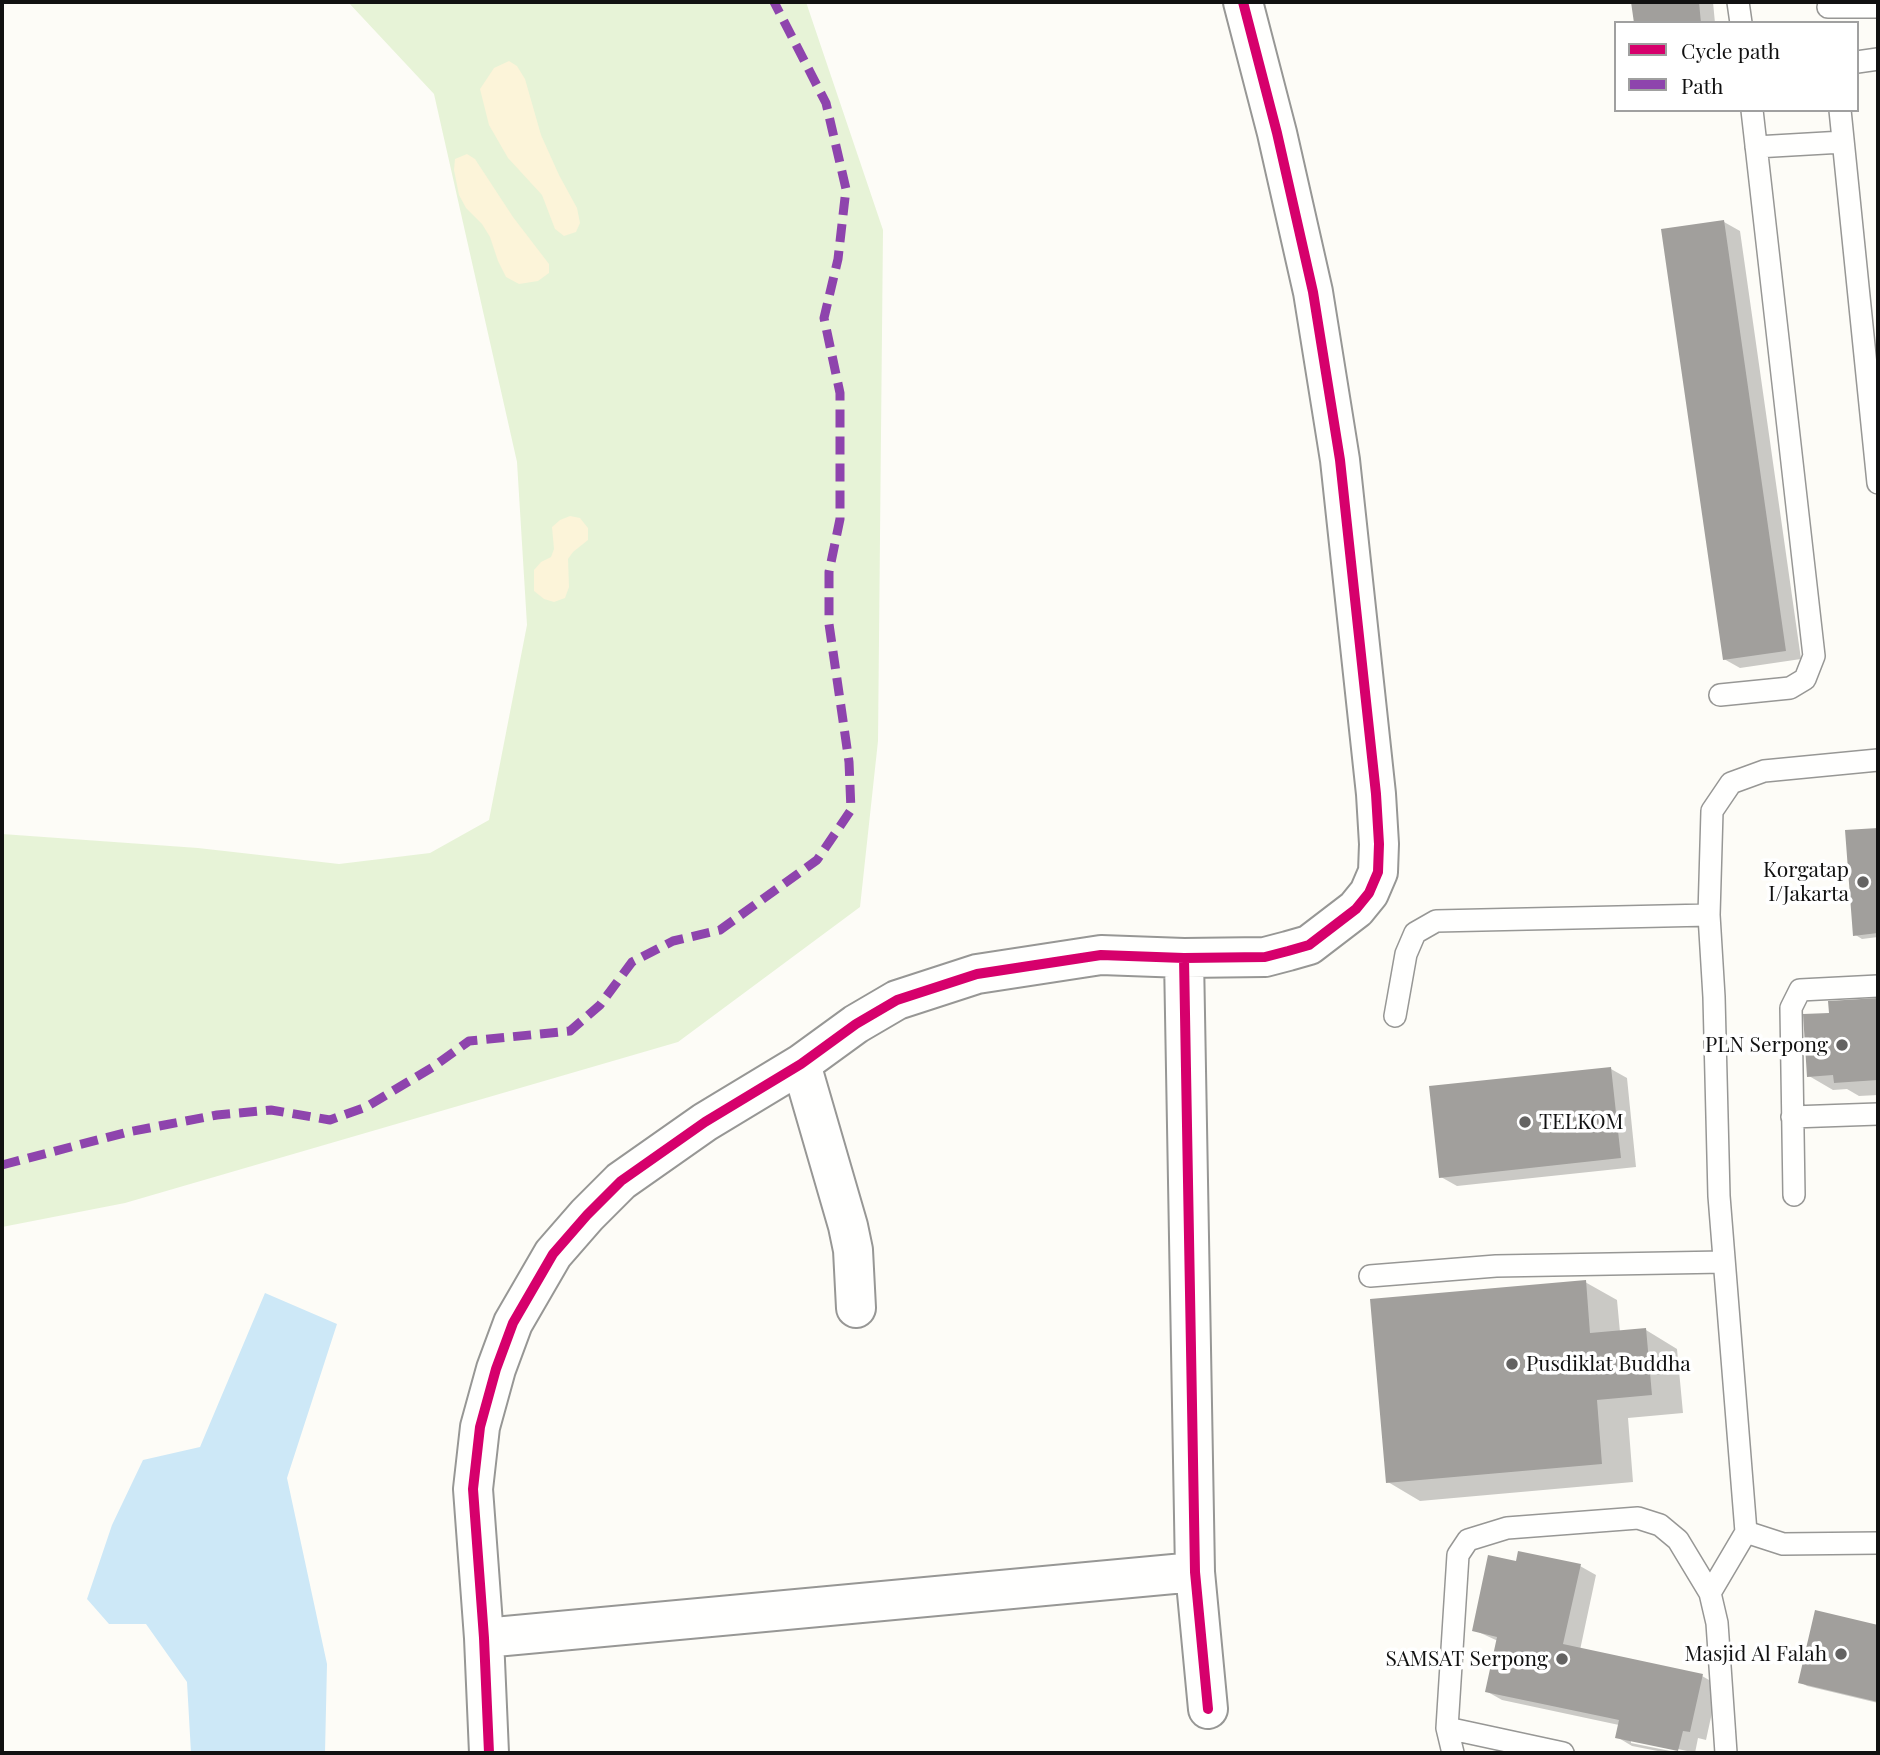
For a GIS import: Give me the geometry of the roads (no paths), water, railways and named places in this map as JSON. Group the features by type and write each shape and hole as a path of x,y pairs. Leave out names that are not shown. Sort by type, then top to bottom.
{"street":[{"path":"489,1753 473,1489 480,1427 496,1369 513,1323 553,1254 621,1181 705,1122 801,1064 856,1024 897,1000 977,974 1101,955 1265,957 1309,945 1356,909 1369,893 1378,872 1377,794 1340,460 1313,292 1277,133 1243,2"},
{"path":"1184,958 1195,1572 1208,1709"},
{"path":"801,1064 848,1226 853,1250 856,1308"},
{"path":"484,1638 1195,1572"}],"lane":[{"path":"1738,2 1741,21"},
{"path":"1829,10 1878,7"},
{"path":"1859,62 1878,59"},
{"path":"1720,695 1790,688 1805,679 1814,656 1752,112"},
{"path":"1840,112 1878,483"},
{"path":"1756,147 1843,142"},
{"path":"1710,1593 1746,1532 1719,1196 1709,915 1712,811 1731,783 1765,771 1878,760"},
{"path":"1395,1016 1406,954 1415,933 1436,921 1709,915"},
{"path":"1794,1195 1791,1007 1800,989 1878,986"},
{"path":"1792,1117 1878,1114"},
{"path":"1370,1276 1496,1266 1724,1262"},
{"path":"1453,1753 1447,1728 1458,1555 1468,1540 1507,1528 1638,1518 1660,1525 1678,1540 1710,1593 1717,1623 1726,1753"},
{"path":"1746,1532 1783,1544 1878,1543"},
{"path":"1447,1728 1563,1753"}],"water":[{"path":"265,1293 337,1324 287,1478 327,1664 325,1753 191,1753 187,1682 146,1624 109,1624 87,1599 112,1525 143,1460 200,1447"}],"place":[{"name":"Korgatap I/Jakarta","path":"1863,882"},
{"name":"PLN Serpong","path":"1842,1045"},
{"name":"TELKOM","path":"1525,1122"},
{"name":"Pusdiklat Buddha","path":"1512,1364"},
{"name":"Masjid Al Falah","path":"1841,1654"},
{"name":"SAMSAT Serpong","path":"1562,1659"}]}
